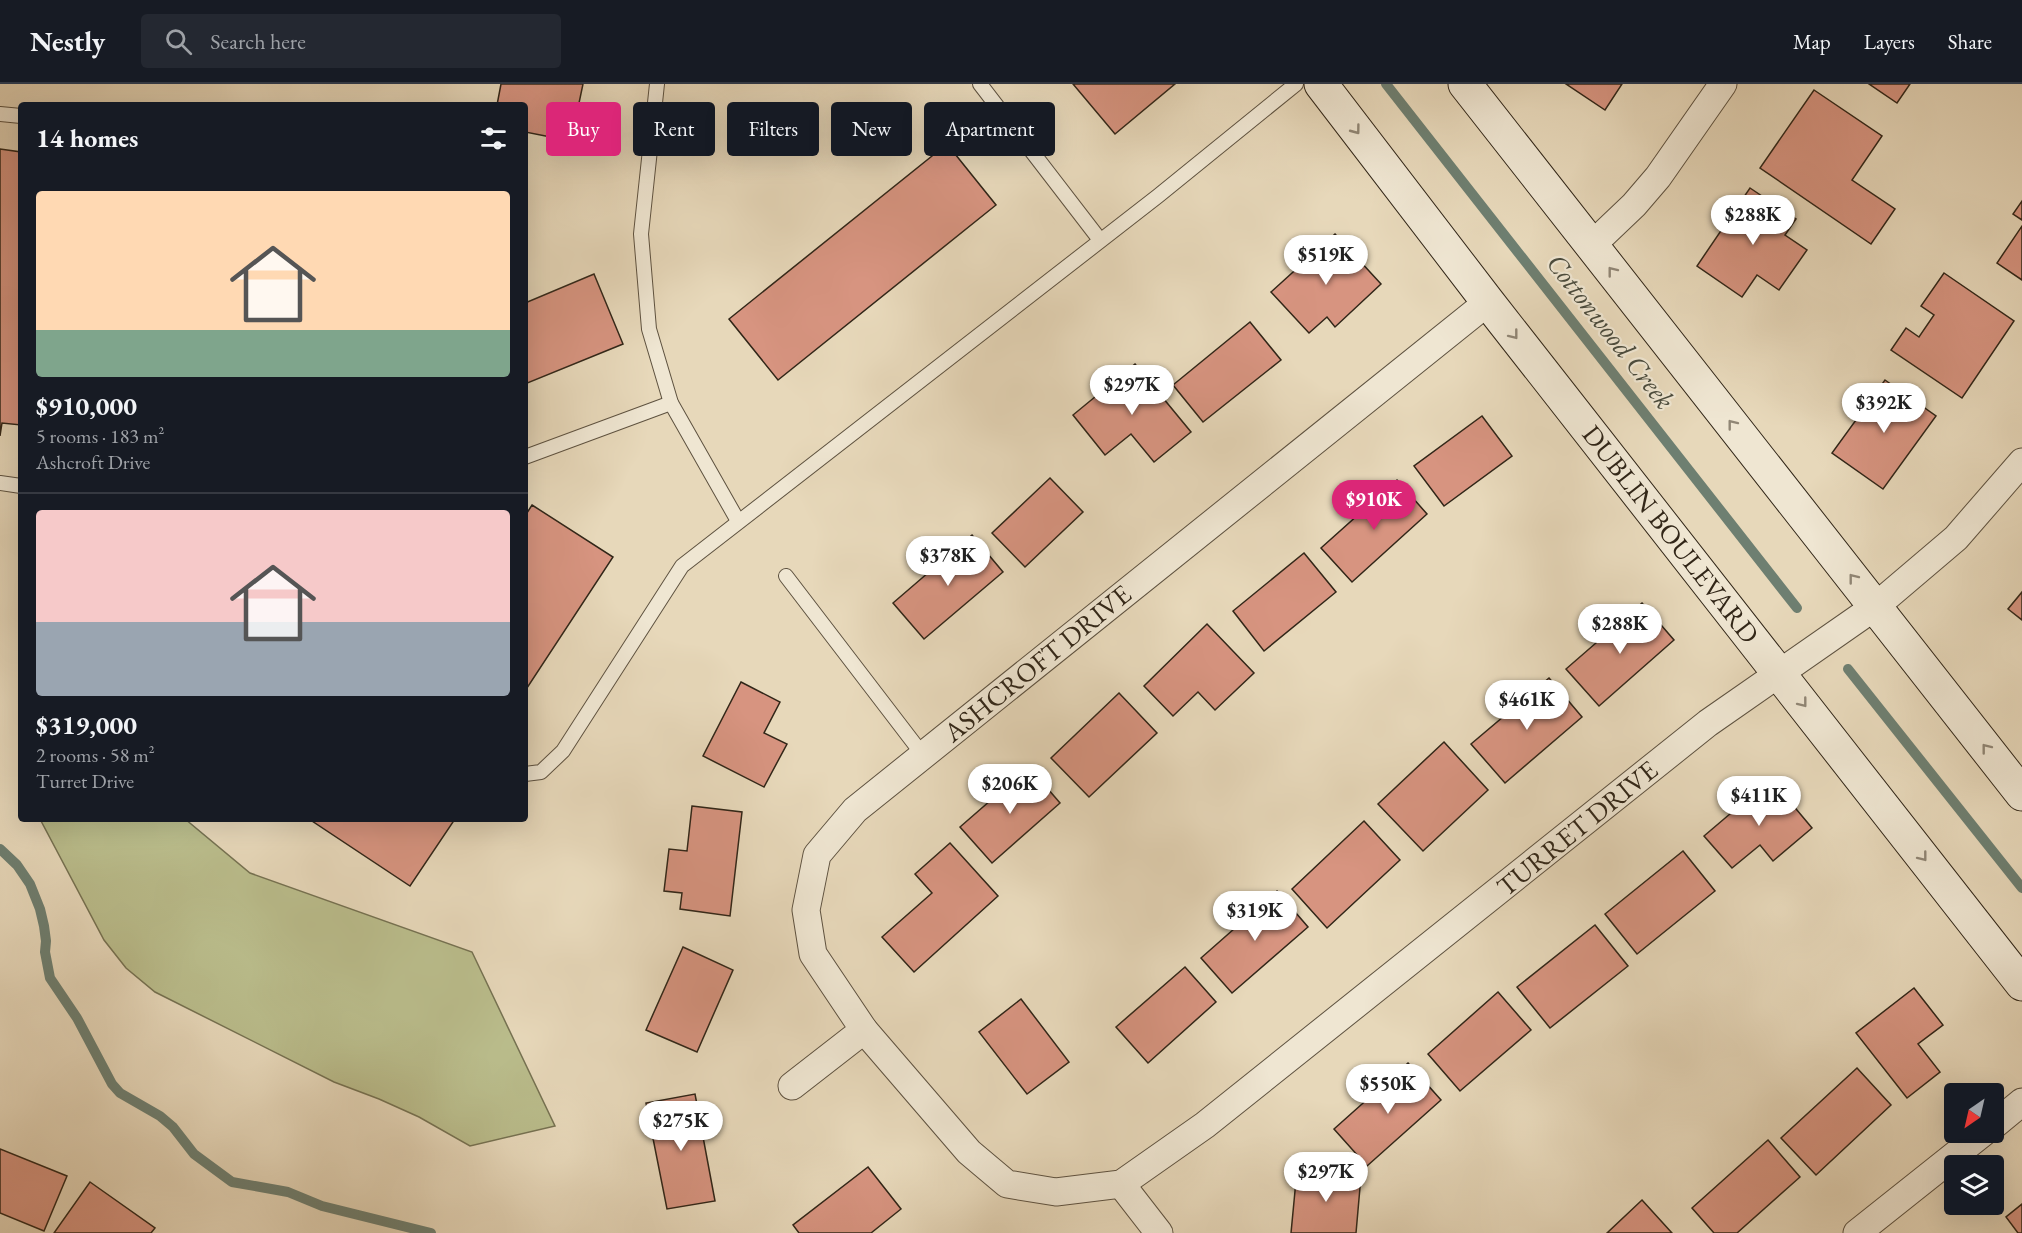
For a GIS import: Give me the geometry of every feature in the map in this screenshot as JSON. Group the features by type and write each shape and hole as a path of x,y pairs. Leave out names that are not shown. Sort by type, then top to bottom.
{"main road":[{"name":"DUBLIN BOULEVARD","path":"1321,84 1488,302 2022,984"},
{"path":"1465,84 2022,794"}],"street":[{"path":"1592,245 1634,205 1658,177 1723,84"},
{"name":"ASHCROFT DRIVE","path":"864,1030 813,954 806,910 817,855 855,810 1488,302"},
{"name":"TURRET DRIVE","path":"864,1030 969,1152 1007,1184 1056,1192 1121,1184 1205,1125 1708,723 1876,606 1956,538 2022,462"},
{"path":"792,1086 864,1030"},
{"path":"2004,1117 2022,1102"},
{"path":"1857,1233 1970,1143"},
{"path":"1121,1184 1159,1233"}],"lane":[{"path":"657,84 641,234 649,329 671,402 738,521"},
{"path":"980,84 1100,240"},
{"path":"528,774 541,772 563,751 682,566 1296,84"},
{"path":"0,114 18,116"},
{"path":"528,456 671,402"},
{"path":"0,483 18,486"},
{"path":"786,576 923,755"}],"green space":[{"path":"42,822 189,822 250,873 472,952 555,1126 470,1146 419,1117 334,1082 155,992 126,968 104,940"}],"building":[{"path":"501,84 583,84 579,102 546,102 546,136 528,133 528,102 498,102"},
{"path":"1073,84 1175,84 1115,134"},
{"path":"1566,84 1622,84 1605,110"},
{"path":"1869,84 1910,84 1897,103"},
{"path":"1814,90 1882,136 1852,180 1895,209 1871,244 1760,168"},
{"path":"0,149 18,152 18,425 2,423 0,436"},
{"path":"932,156 957,156 996,205 778,380 729,319"},
{"path":"1750,188 1796,219 1785,235 1807,250 1779,290 1757,275 1742,297 1697,266"},
{"path":"2022,201 2022,220 2013,214"},
{"path":"2022,226 2022,280 1997,263"},
{"path":"1335,234 1381,284 1335,327 1327,317 1309,333 1271,292"},
{"path":"1944,273 2014,321 1962,398 1891,350 1906,328 1919,337 1934,315 1921,306"},
{"path":"594,274 623,344 528,383 528,302"},
{"path":"1250,322 1281,360 1203,422 1173,385"},
{"path":"1135,364 1191,432 1154,462 1131,434 1105,455 1073,415"},
{"path":"1885,380 1936,416 1883,489 1832,453"},
{"path":"1482,416 1512,456 1444,506 1414,466"},
{"path":"1050,478 1083,512 1025,567 992,533"},
{"path":"1397,480 1427,514 1352,582 1321,548"},
{"path":"532,505 613,557 528,686 528,511"},
{"path":"972,535 1003,572 924,639 893,603"},
{"path":"1304,553 1336,592 1264,651 1233,611"},
{"path":"2022,592 2022,620 2008,609"},
{"path":"1642,603 1674,640 1599,706 1566,669"},
{"path":"1207,624 1254,673 1215,710 1198,692 1173,716 1144,686"},
{"path":"1549,678 1582,717 1505,783 1471,744"},
{"path":"741,682 780,702 764,733 787,744 764,787 703,756"},
{"path":"1119,693 1157,733 1089,797 1051,758"},
{"path":"1444,742 1488,790 1423,851 1378,804"},
{"path":"1029,767 1060,803 992,863 960,827"},
{"path":"1771,779 1812,828 1773,861 1760,845 1732,868 1704,836"},
{"path":"692,806 742,812 730,916 680,909 682,893 664,891 669,849 687,851"},
{"path":"1364,821 1400,860 1327,928 1292,889"},
{"path":"314,822 453,822 410,886"},
{"path":"950,843 998,896 914,972 882,937 932,893 915,874"},
{"path":"1683,851 1715,891 1637,954 1605,914"},
{"path":"1277,891 1308,927 1232,993 1201,958"},
{"path":"1595,925 1628,966 1550,1028 1517,987"},
{"path":"683,947 733,970 697,1052 646,1030"},
{"path":"1185,967 1216,1002 1148,1063 1116,1027"},
{"path":"1914,988 1943,1025 1918,1044 1940,1072 1907,1098 1856,1033"},
{"path":"1498,992 1531,1030 1460,1091 1428,1054"},
{"path":"1021,999 1069,1062 1027,1094 979,1032"},
{"path":"1408,1063 1441,1100 1367,1166 1334,1129"},
{"path":"1857,1068 1891,1105 1816,1175 1781,1138"},
{"path":"695,1094 715,1201 667,1209 646,1103"},
{"path":"1768,1140 1800,1177 1737,1233 1714,1233 1692,1208"},
{"path":"0,1149 67,1176 44,1231 0,1213"},
{"path":"868,1167 901,1209 871,1233 799,1233 793,1225"},
{"path":"1297,1170 1361,1176 1356,1233 1291,1233"},
{"path":"90,1182 155,1228 151,1233 54,1233"},
{"path":"1642,1200 1672,1233 1607,1233"},
{"path":"2022,1204 2022,1233 2018,1233 2006,1217"}],"waterway":[{"name":"Cottonwood Creek","path":"1386,84 1797,608"},
{"name":"Cottonwood Creek","path":"1848,669 2022,888"},
{"name":"Cottonwood Creek","path":"0,849 17,865 30,884 40,909 50,978 77,1018 112,1084 120,1093 160,1116 173,1127 194,1154 232,1182 288,1192 322,1206 431,1233"}]}
